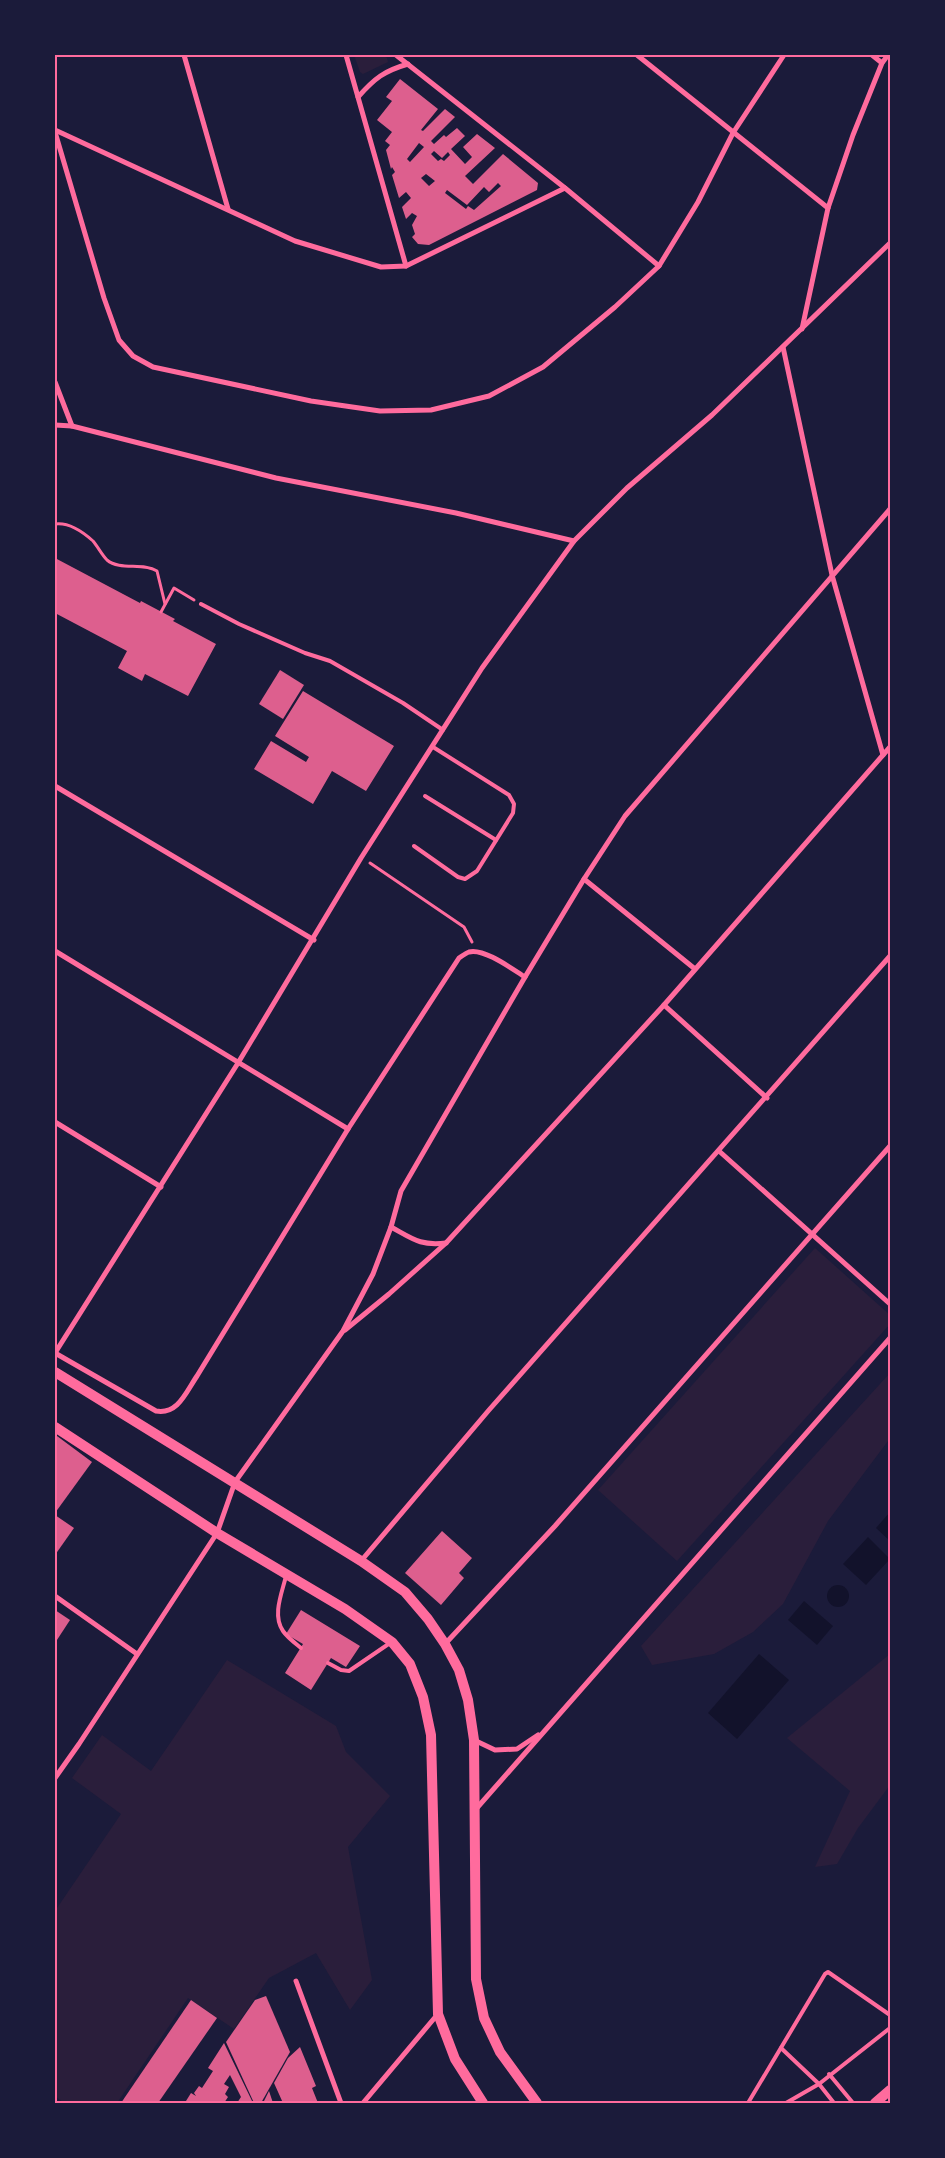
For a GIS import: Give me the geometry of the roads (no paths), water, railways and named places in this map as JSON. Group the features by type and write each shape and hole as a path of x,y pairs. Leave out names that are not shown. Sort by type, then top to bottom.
{"main road":[{"path":"55,1372 361,1561 405,1592 428,1619 445,1644 459,1670 468,1700 474,1740 476,1979 484,2018 500,2052 537,2103"},
{"path":"55,1427 216,1533 345,1609 392,1642 410,1664 423,1697 431,1735 438,2014 455,2059 483,2103"},
{"path":"875,2103 890,2090"}],"street":[{"path":"184,55 228,209"},
{"path":"346,55 406,266"},
{"path":"396,55 565,188 658,266"},
{"path":"637,55 828,208"},
{"path":"55,131 104,298 119,340 132,356 153,367 310,401 380,411 431,410 489,396 543,367 615,308 658,266 698,202 733,133 784,55"},
{"path":"872,55 882,63"},
{"path":"802,329 828,208 853,135 882,63 888,55"},
{"path":"358,97 373,79 390,69 408,64"},
{"path":"55,131 295,241 381,267 406,266 565,188"},
{"path":"525,977 487,955 477,952 468,952 459,958 348,1129 176,1408 166,1413 156,1411 55,1353 238,1063 314,940 361,858 482,668 574,541 627,488 712,415 890,243"},
{"path":"783,347 832,575 883,755"},
{"path":"55,382 72,426"},
{"path":"55,425 72,426 276,478 456,513 574,541"},
{"path":"55,1778 216,1533 234,1482 343,1332 374,1274 391,1227 401,1191 525,977 584,879 625,816 890,509"},
{"path":"343,1332 446,1243 664,1005 890,747"},
{"path":"55,786 314,940"},
{"path":"584,879 694,969"},
{"path":"55,951 348,1129"},
{"path":"361,1561 489,1410 767,1098 890,956"},
{"path":"664,1005 767,1098"},
{"path":"55,1122 161,1187"},
{"path":"445,1644 554,1526 890,1146"},
{"path":"720,1151 890,1304"},
{"path":"391,1227 416,1241 429,1245 446,1243"},
{"path":"474,1811 890,1338"},
{"path":"55,1596 136,1654"},
{"path":"474,1740 495,1750 517,1749 546,1728"},
{"path":"296,1981 341,2103"},
{"path":"363,2103 438,2014"}],"lane":[{"path":"201,604 238,624 305,653 330,661 403,703 443,730"},
{"path":"414,846 458,877 465,879 477,871 513,812 514,804 509,795 432,747"},
{"path":"425,796 496,840"},
{"path":"286,1574 278,1618 282,1632 301,1648"},
{"path":"328,1663 341,1670 350,1671 392,1642"},
{"path":"748,2103 825,1974 828,1972 890,2015"},
{"path":"786,2103 818,2084 890,2028"},
{"path":"781,2048 818,2084 834,2103"},
{"path":"830,2074 853,2103"}]}
